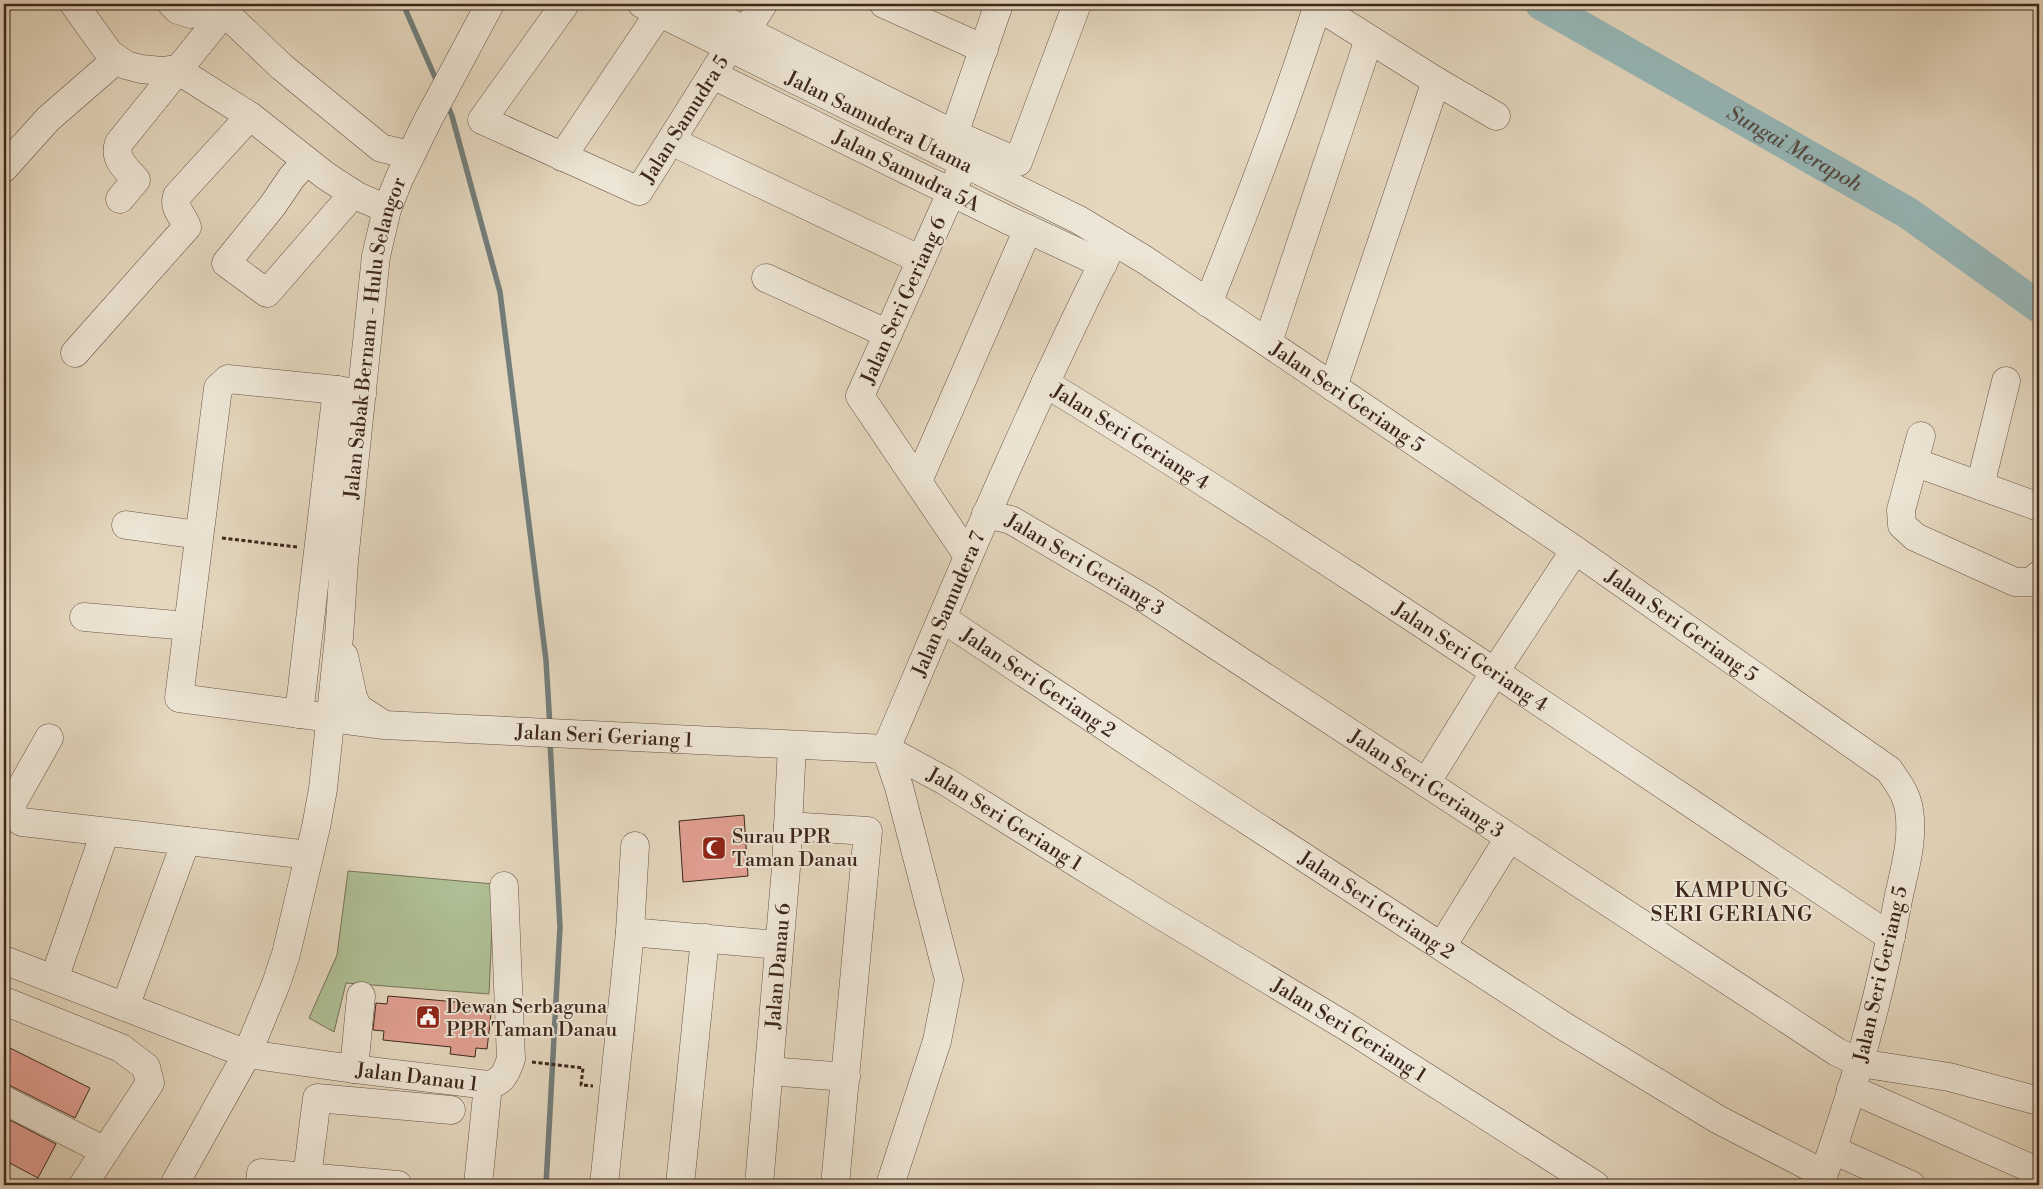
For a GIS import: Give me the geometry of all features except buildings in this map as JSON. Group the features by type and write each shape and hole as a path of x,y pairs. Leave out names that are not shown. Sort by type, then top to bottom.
{"street":[{"path":"74,4 109,52 126,65 162,71 176,69 250,116 306,162 353,194 387,208"},
{"path":"172,4 178,10 191,14 205,9 227,7"},
{"name":"Jalan Sabak Bernam - Hulu Selangor","path":"339,637 344,561 350,392 387,208 410,154 490,4"},
{"path":"565,4 482,120 562,157 650,8"},
{"name":"Jalan Samudera Utama","path":"692,4 738,39 964,164 1079,220 1109,253"},
{"name":"Jalan Samudra 5","path":"562,157 639,191 712,75 763,4"},
{"path":"884,4 984,49"},
{"path":"954,134 999,4"},
{"name":"Jalan Samudera Utama","path":"650,8 738,39 1018,162 1077,4"},
{"path":"1208,303 1248,205 1278,124 1318,5 1436,81 1496,116"},
{"path":"120,199 136,180 118,158 116,151 118,143 227,7"},
{"path":"227,7 282,67 381,148 410,154"},
{"path":"1268,342 1369,39"},
{"path":"4,168 48,119 117,59"},
{"name":"Jalan Samudra 5A","path":"712,75 1028,229 1109,253"},
{"path":"1333,387 1436,81"},
{"path":"75,353 187,227 174,203 177,196 250,116"},
{"path":"671,141 921,260"},
{"path":"306,162 292,177 273,205 226,263 267,293 353,194"},
{"name":"Jalan Seri Geriang 6","path":"964,164 860,396 968,556"},
{"path":"918,480 1028,229"},
{"name":"Jalan Seri Geriang 5","path":"1109,253 1208,303 1268,342 1575,550 1889,770 1904,792 1909,810 1911,837 1891,937 1860,1063 1826,1170"},
{"name":"Jalan Samudera 7","path":"886,749 986,514 1045,383 1109,253"},
{"path":"766,278 888,334"},
{"path":"84,617 188,626 218,388 228,379 350,392 317,555 299,714"},
{"path":"1980,486 2006,381"},
{"name":"Jalan Seri Geriang 4","path":"1045,383 1191,472 1891,937"},
{"path":"1920,436 1901,510 1902,525 1915,537 2015,582 2031,582 2039,575"},
{"path":"1914,462 2039,507"},
{"name":"Jalan Seri Geriang 3","path":"986,514 1011,520 1147,600 1837,1052 1860,1063 1949,1077 2039,1101"},
{"path":"126,525 199,535"},
{"path":"1426,783 1494,673 1575,550"},
{"path":"317,555 344,561"},
{"name":"Jalan Seri Geriang 2","path":"942,618 1196,787 1562,1025 1719,1120 1826,1170 1911,1185"},
{"name":"Jalan Seri Geriang 1","path":"188,626 179,698 384,725 886,749 946,781 1159,914 1347,1027 1595,1185"},
{"path":"174,1185 247,1054 286,954 323,789 339,637"},
{"path":"339,637 353,697 358,708 384,725"},
{"path":"323,789 335,754 343,744 359,734 384,725"},
{"path":"50,738 13,802 11,811 14,818 22,822 309,855"},
{"name":"Jalan Danau 6","path":"759,1185 780,945 792,745"},
{"path":"886,749 899,787 949,980 937,1041 890,1185"},
{"path":"788,826 868,830 836,1185"},
{"path":"54,979 105,832"},
{"path":"1442,946 1509,838"},
{"path":"125,1007 186,841"},
{"path":"604,1185 630,932 635,846"},
{"path":"488,1085 498,1083 505,1075 511,1059 504,886"},
{"path":"630,932 780,945"},
{"path":"680,1185 705,938"},
{"name":"Jalan Danau 1","path":"4,960 247,1054 488,1085 478,1185"},
{"path":"354,1069 361,996"},
{"path":"4,1001 121,1048 146,1067 150,1083 83,1185"},
{"path":"266,1009 274,1036 284,1050 296,1060"},
{"path":"769,1070 846,1077"},
{"path":"1851,1089 2039,1172"},
{"path":"307,1177 317,1098 451,1110"},
{"path":"4,1100 105,1151"},
{"path":"261,1179 307,1177 398,1185"}],"path":[{"path":"199,535 317,555"},
{"path":"531,1062 583,1068 581,1085"}],"green space":[{"path":"348,871 494,884 489,994 346,983 334,1032 309,1018 337,955"}],"waterway":[{"path":"403,4 438,84"},
{"name":"Sungai Merapoh","path":"1541,4 1908,213 2039,307"},
{"path":"447,104 452,116 500,292 546,660 550,727"},
{"path":"546,1185 560,927 550,741"}],"place":[{"name":"Surau PPR Taman Danau","path":"714,848"},
{"name":"Dewan Serbaguna PPR Taman Danau","path":"428,1017"}],"district":[{"name":"KAMPUNG SERI GERIANG","path":"1732,902"}]}
